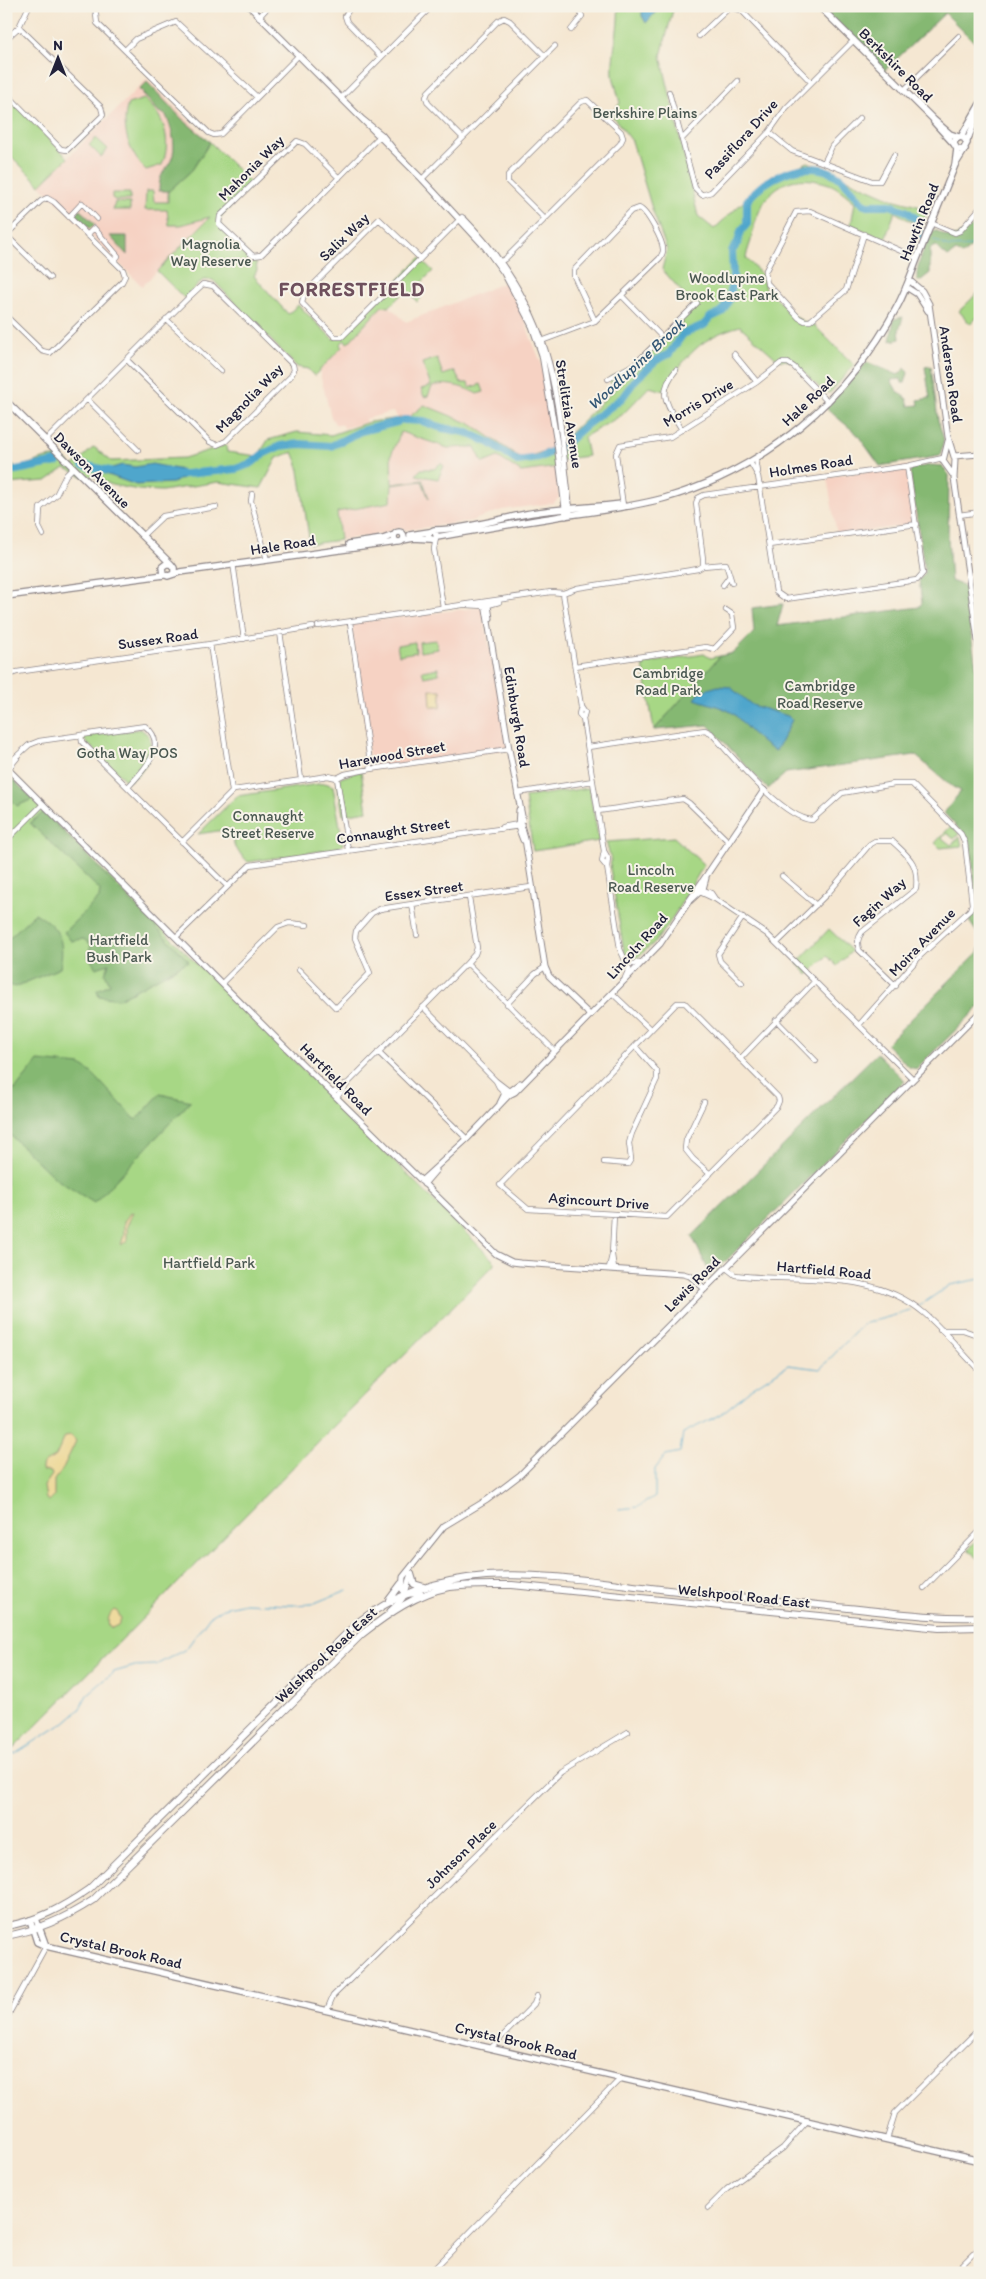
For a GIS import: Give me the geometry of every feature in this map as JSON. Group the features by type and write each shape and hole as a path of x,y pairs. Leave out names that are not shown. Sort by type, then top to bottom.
{"main road":[{"name":"Berkshire Road","path":"819,6 934,120 950,134 960,137"},
{"path":"980,104 969,126 955,140 956,147 965,149 980,110"},
{"name":"Berkshire Road","path":"934,120 936,126 956,147"},
{"path":"960,137 967,141"},
{"name":"Hawtin Road","path":"955,165 956,147"},
{"name":"Hawtin Road","path":"906,288 955,165 965,149"},
{"name":"Hale Road","path":"266,559 383,539 394,535 394,538 401,539 432,531 468,527 487,521 623,506 688,489 756,459 797,430 828,402 875,345 906,288"},
{"name":"Dawson Avenue","path":"6,402 173,568"},
{"name":"Hale Road","path":"173,568 233,564 401,539 433,538 568,512"},
{"path":"432,531 433,538"},
{"path":"432,531 433,538"},
{"path":"6,596 145,577 163,570 166,564 173,568 168,576 163,570 161,554"},
{"path":"411,1574 414,1584 424,1587"},
{"name":"Welshpool Road East","path":"6,1926 33,1920 67,1904 89,1889 357,1623 384,1604 424,1587 456,1578 508,1574 547,1576 914,1614 980,1616"},
{"path":"384,1604 401,1584"},
{"name":"Welshpool Road East","path":"6,1936 36,1929 65,1917 93,1900 340,1656 387,1615 433,1592 470,1585 512,1585 938,1628 980,1627"},
{"path":"705,1604 707,1594"},
{"name":"Crystal Brook Road","path":"33,1920 46,1946 980,2161"}],"street":[{"path":"6,39 19,27 29,6"},
{"path":"96,6 97,23 209,133 221,134 298,55"},
{"name":"Strelitzia Avenue","path":"249,6 488,244 514,281 540,342 552,378 562,446 568,512"},
{"path":"259,16 269,6"},
{"path":"351,6 342,16 382,57"},
{"path":"341,98 432,6"},
{"path":"571,30 582,16 576,6"},
{"path":"699,36 730,7 741,10 811,82"},
{"path":"463,138 424,97 498,21 504,18 510,21 545,56"},
{"path":"125,50 136,39 176,22 257,97"},
{"path":"6,93 61,149 68,150 103,115 101,107 19,27"},
{"path":"903,91 959,36"},
{"name":"Passiflora Drive","path":"669,92 695,188 702,195 711,192 769,132 786,108 854,40"},
{"path":"422,179 555,46"},
{"path":"682,139 738,81"},
{"path":"499,262 544,219 620,144 623,138 621,132 594,104 587,100 581,102 505,179 544,219"},
{"path":"824,163 832,146 860,118"},
{"path":"769,132 792,151 872,180 880,181 894,155"},
{"name":"Mahonia Way","path":"339,178 305,144 297,141 220,216 219,224 253,256 258,257 339,178 380,136"},
{"path":"45,353 53,351 122,282 125,276 114,261 47,198 41,201 6,235 50,278"},
{"path":"69,217 82,203 97,219"},
{"path":"540,342 596,322 660,258 663,252 662,245 646,213 639,208 631,211 574,270 574,276 596,322"},
{"path":"931,223 955,233 980,208"},
{"path":"864,234 846,290 810,321 799,318 767,283 765,270 796,212 810,211 864,234 917,258"},
{"name":"Salix Way","path":"420,258 379,219 304,294 302,303 335,337 342,337 461,218"},
{"path":"87,235 94,228 102,235 118,256 114,261"},
{"name":"Anderson Road","path":"909,280 925,296 929,304 948,438 954,459 954,478 980,654"},
{"name":"Magnolia Way","path":"126,360 210,442 217,445 226,441 294,372 293,365 213,286 200,286 166,319"},
{"name":"Anderson Road","path":"906,288 916,294 930,314"},
{"path":"622,296 662,336"},
{"path":"608,379 636,363 697,303"},
{"path":"6,316 45,353 45,359"},
{"path":"45,441 166,319 220,371"},
{"name":"Strelitzia Avenue","path":"540,342 568,512"},
{"path":"734,354 758,382"},
{"name":"Morris Drive","path":"623,506 616,454 620,445 670,437 758,382 780,363 788,363 794,367 828,402"},
{"path":"676,370 665,386 665,398 666,404 682,430"},
{"path":"87,399 138,450"},
{"name":"Anderson Road","path":"948,438 945,461 954,478"},
{"path":"945,461 949,454 954,459"},
{"path":"945,461 980,454"},
{"path":"756,459 776,592 786,599 917,580 923,573 907,466"},
{"name":"Holmes Road","path":"703,566 696,503 698,498 704,495 927,462 945,461"},
{"path":"750,462 758,476"},
{"path":"42,535 39,527 38,513 40,506 56,495 66,475 72,468"},
{"path":"252,494 251,501 266,559"},
{"path":"142,536 163,516 216,507"},
{"path":"960,515 980,512"},
{"path":"769,545 917,524"},
{"path":"433,538 443,607"},
{"path":"703,566 722,563 727,568 732,583"},
{"path":"233,564 244,639"},
{"name":"Sussex Road","path":"6,676 17,672 244,639 443,607 486,605 510,598 551,592 563,593 577,588 698,570 703,566"},
{"path":"723,585 729,577"},
{"path":"563,593 581,706 579,714 583,719 604,851 608,858 607,867 620,949 622,957 633,970"},
{"name":"Edinburgh Road","path":"486,605 509,749 522,816 519,826 525,838 524,842 545,967 549,976 587,1014"},
{"path":"575,666 706,647 714,649 734,628 732,614 726,610"},
{"path":"350,622 371,769"},
{"path":"280,632 302,780"},
{"path":"182,842 232,792 210,644"},
{"path":"7,767 29,745 39,741 145,726 150,730 154,739 152,759 128,787"},
{"path":"588,747 705,730 711,733 764,790"},
{"path":"81,735 82,742 227,886"},
{"name":"Harewood Street","path":"232,792 328,776 337,778 345,774 371,769 509,749"},
{"name":"Hartfield Road","path":"7,767 222,984 423,1183 501,1257 520,1263 683,1274 690,1276 705,1289"},
{"path":"337,778 348,850"},
{"path":"517,793 593,781"},
{"name":"Moira Avenue","path":"764,790 803,820 812,820 842,793 894,784 912,784 961,834 965,842 972,904 970,910 921,955 896,986 858,1025"},
{"name":"Lincoln Road","path":"423,1183 496,1109 508,1093 515,1092 573,1032 587,1014 612,993 660,944 690,901 701,890 707,875 764,790"},
{"path":"598,811 683,799 729,842"},
{"path":"6,841 43,804"},
{"name":"Connaught Street","path":"177,939 245,868 257,863 519,826"},
{"name":"Fagin Way","path":"777,943 816,905 875,841 892,841 913,860 917,881 916,888 862,932 858,938 859,950 896,986"},
{"path":"782,876 816,905"},
{"name":"Essex Street","path":"299,970 336,1008 370,973 355,938 356,931 361,923 372,913 412,904 531,887"},
{"path":"701,890 767,934 913,1079"},
{"path":"335,1095 475,954 477,948 469,897"},
{"path":"412,904 417,936"},
{"path":"742,984 720,961 718,954 743,917"},
{"path":"222,984 278,927 289,923 307,925"},
{"path":"628,964 643,961"},
{"path":"467,963 554,1050"},
{"path":"625,979 629,971 628,964"},
{"path":"507,1004 535,974 545,967"},
{"path":"740,1059 814,982"},
{"path":"612,993 650,1029"},
{"name":"Agincourt Drive","path":"677,1003 685,1003 778,1096 778,1106 667,1217 528,1209 500,1185 635,1046 677,1003"},
{"path":"423,1007 508,1093"},
{"name":"Lewis Road","path":"401,1584 403,1577 444,1526 487,1500 520,1475 980,1012"},
{"path":"776,1020 816,1061"},
{"path":"604,1162 628,1164 631,1160 629,1144 632,1133 657,1079 657,1071 635,1046"},
{"path":"378,1052 467,1139"},
{"path":"704,1102 686,1140 685,1149 692,1160 710,1174"},
{"path":"611,1268 614,1214"},
{"name":"Hartfield Road","path":"726,1268 735,1275 872,1285 900,1297 923,1312 980,1371"},
{"path":"940,1330 963,1330 980,1336"},
{"path":"924,1588 980,1530"},
{"name":"Lewis Road","path":"387,1615 406,1594 414,1564"},
{"path":"401,1584 406,1594 419,1595 433,1592"},
{"name":"Johnson Place","path":"327,2010 333,1996 560,1774 628,1732"},
{"path":"6,2019 46,1946"},
{"path":"492,2048 534,2004 537,1996"},
{"path":"887,2140 896,2113 980,2028"},
{"path":"430,2273 621,2078"},
{"path":"708,2208 734,2184 783,2148 807,2121"},
{"path":"954,2273 980,2247"}],"shaded area":[{"path":"147,79 248,180 142,286 40,185"},
{"path":"506,282 525,319 541,363 553,431 559,498 553,503 502,510 471,521 408,530 400,528 391,529 387,533 340,540 335,503 389,464 399,427 395,413 391,412 365,419 366,422 344,428 343,425 335,424 331,417 320,374 321,369 384,301 406,322"},
{"path":"907,466 917,524 837,535 827,477"},
{"path":"482,607 509,749 371,769 351,623"}],"green space":[{"path":"618,6 674,6 661,56 698,216 714,229 772,175 808,162 892,199 928,209 922,228 895,212 885,239 851,225 855,202 832,185 813,180 799,180 777,188 761,208 746,258 762,275 765,287 794,316 806,323 812,323 854,365 830,393 824,392 793,361 778,360 740,326 727,330 704,342 679,368 665,391 649,387 622,415 584,437 588,456 564,459 558,467 521,472 498,457 483,463 475,447 448,448 401,432 391,455 392,484 423,480 429,499 422,481 392,485 391,502 337,512 340,540 310,544 298,464 293,452 277,458 261,488 218,482 162,491 139,490 112,485 92,476 84,477 65,468 46,481 6,484 6,457 17,468 46,458 61,456 73,466 94,447 111,461 184,458 226,445 227,452 258,456 268,440 297,432 331,435 369,422 409,417 424,405 471,424 522,459 556,447 616,388 608,379 636,363 694,306 662,269 667,250 653,212 632,141 611,114 620,103 613,76"},
{"path":"819,6 980,6 980,48 945,13 884,71"},
{"path":"147,82 182,119 210,142 192,170 169,191 159,191 159,184 162,174 173,155 174,145 170,124 166,115 159,112 143,94 143,91 139,90"},
{"path":"6,95 68,158 40,185 6,151"},
{"path":"144,99 162,121 166,138 165,156 162,165 146,170 131,148 125,121 128,104"},
{"path":"96,138 108,149 101,157 89,145"},
{"name":"Magnolia Way Reserve","path":"210,142 252,184 220,218 221,227 256,262 257,270 254,276 288,314 298,305 333,339 342,337 420,258 433,271 414,290 421,298 417,302 415,298 405,291 389,307 382,306 348,343 344,340 340,345 342,347 314,376 308,369 297,367 213,280 203,280 184,298 157,271 210,217 181,225 169,225 167,210 145,210 146,191 153,191 154,202 168,202 168,191 192,170"},
{"path":"112,193 130,193 130,200 115,200 112,198"},
{"path":"115,202 130,203 130,210 113,210"},
{"path":"79,209 95,224 90,229 75,213"},
{"path":"980,216 980,240 962,255 956,251 948,257 935,246 930,249 930,273 918,281 917,270 919,263 933,231 947,236 957,235 971,227"},
{"path":"110,236 127,236 127,255"},
{"path":"980,291 980,315 970,324 959,311"},
{"path":"903,317 899,330 900,339 890,341 894,319"},
{"path":"437,358 443,375 455,371 461,383 468,383 470,388 481,384 484,392 477,394 461,387 437,385 432,387 428,396 424,397 421,389 431,386 422,363"},
{"path":"867,362 898,375 905,368 908,373 905,383 902,383 901,379 891,380 897,391 907,399 909,406 919,405 918,400 930,398 925,367 931,366 938,420 944,440 940,456 880,466 857,434 826,408"},
{"path":"441,463 444,466 438,479 416,475 421,469 434,469"},
{"name":"Cambridge Road Reserve","path":"932,465 942,466 949,475 948,538 951,581 964,586 980,694 980,937 969,921 977,908 970,841 944,813 961,791 953,787 915,755 786,773 768,789 708,725 654,730 720,656 733,653 754,632 752,608 783,604 777,626 919,607 922,603 919,580 925,573 910,472 913,468"},
{"path":"436,640 438,649 420,652 419,642"},
{"path":"415,642 416,652 399,655 397,645"},
{"name":"Cambridge Road Park","path":"704,654 710,658 720,656 654,730 643,664"},
{"path":"438,668 439,674 424,677 422,671"},
{"name":"Gotha Way POS","path":"141,729 149,736 149,757 143,769 127,782 83,739 87,736"},
{"path":"361,771 367,811 343,815 337,779"},
{"name":"Hartfield Park","path":"6,773 496,1263 6,1756"},
{"path":"6,773 33,799 17,806 6,795"},
{"name":"Connaught Street Reserve","path":"325,783 333,786 343,844 339,848 248,862 235,848 231,829 198,834 237,796"},
{"path":"589,788 599,841 533,851 525,797"},
{"name":"Hartfield Bush Park","path":"44,812 189,961 119,999 99,996 97,990 110,984 105,973 109,964 96,968 88,956 91,944 83,939 71,941 64,932 99,898 100,890 30,823"},
{"path":"951,826 959,834 954,839 947,833 942,838 951,845 960,837 962,846 940,848 935,843"},
{"name":"Lincoln Road Reserve","path":"674,837 704,865 667,927 654,943 634,960 626,956 624,951 610,868 611,859 606,842"},
{"path":"35,913 50,924 59,936 62,950 60,968 15,987 8,985 6,982 6,941"},
{"path":"829,929 852,951 837,966 827,956 808,975 797,963"},
{"path":"980,947 980,1006 916,1069 909,1067 886,1044 978,952"},
{"path":"877,1053 905,1081 711,1276 692,1236"},
{"path":"38,1061 81,1065 93,1074 136,1120 160,1094 191,1101 94,1203 56,1179 6,1131 6,1085 15,1090"},
{"path":"980,1537 980,1560 968,1549"}],"sand":[{"path":"430,690 441,690 441,707 431,707"},
{"path":"133,1212 127,1226 127,1241 121,1245 124,1235 124,1222 130,1213"},
{"path":"71,1435 76,1441 62,1470 54,1480 54,1496 49,1501 46,1499 44,1486 52,1475 51,1472 42,1471 43,1464 56,1456 65,1436"},
{"path":"114,1610 118,1612 121,1619 118,1625 112,1628 109,1626 108,1619"}],"water":[{"path":"642,6 661,6 646,23 642,16"},
{"path":"152,464 182,470 186,476 173,483 136,485 100,472 101,467 112,468 122,465 135,467"},
{"path":"718,686 730,687 752,705 788,716 792,720 776,751 759,740 732,712 695,699 702,692"}],"waterway":[{"name":"Woodlupine Brook","path":"490,443 517,461 539,458 564,445 586,425 622,398 636,379 655,361 669,354 683,334 704,325 711,317 722,312 730,298 733,276 732,251 738,242 741,231 747,224 747,201 763,185 784,173 808,168 830,172 845,182 864,205 890,205 906,211 918,220 920,235"},
{"name":"Woodlupine Brook","path":"934,240 949,247 973,246 980,235"},
{"name":"Woodlupine Brook","path":"404,420 422,421 442,428 465,432 488,442"},
{"name":"Woodlupine Brook","path":"176,475 236,469 252,463 263,454 280,446 299,444 331,446 361,431 397,422"},
{"name":"Woodlupine Brook","path":"6,472 57,462"},
{"name":"Woodlupine Brook","path":"83,465 110,471"},
{"path":"919,1306 950,1285 980,1279"},
{"path":"619,1509 638,1507 655,1496 655,1469 666,1455 680,1452 683,1433 720,1415 752,1388 788,1365 820,1369 863,1324 910,1311"},
{"path":"6,1751 15,1754 65,1722 79,1710 87,1695 114,1672 135,1666 156,1665 186,1649 210,1616 223,1608 245,1603 312,1604 347,1590"}],"district":[{"name":"FORRESTFIELD","path":"352,289"}],"park label":[{"name":"Berkshire Plains","path":"645,113"},
{"name":"Woodlupine Brook East Park","path":"727,286"}]}
